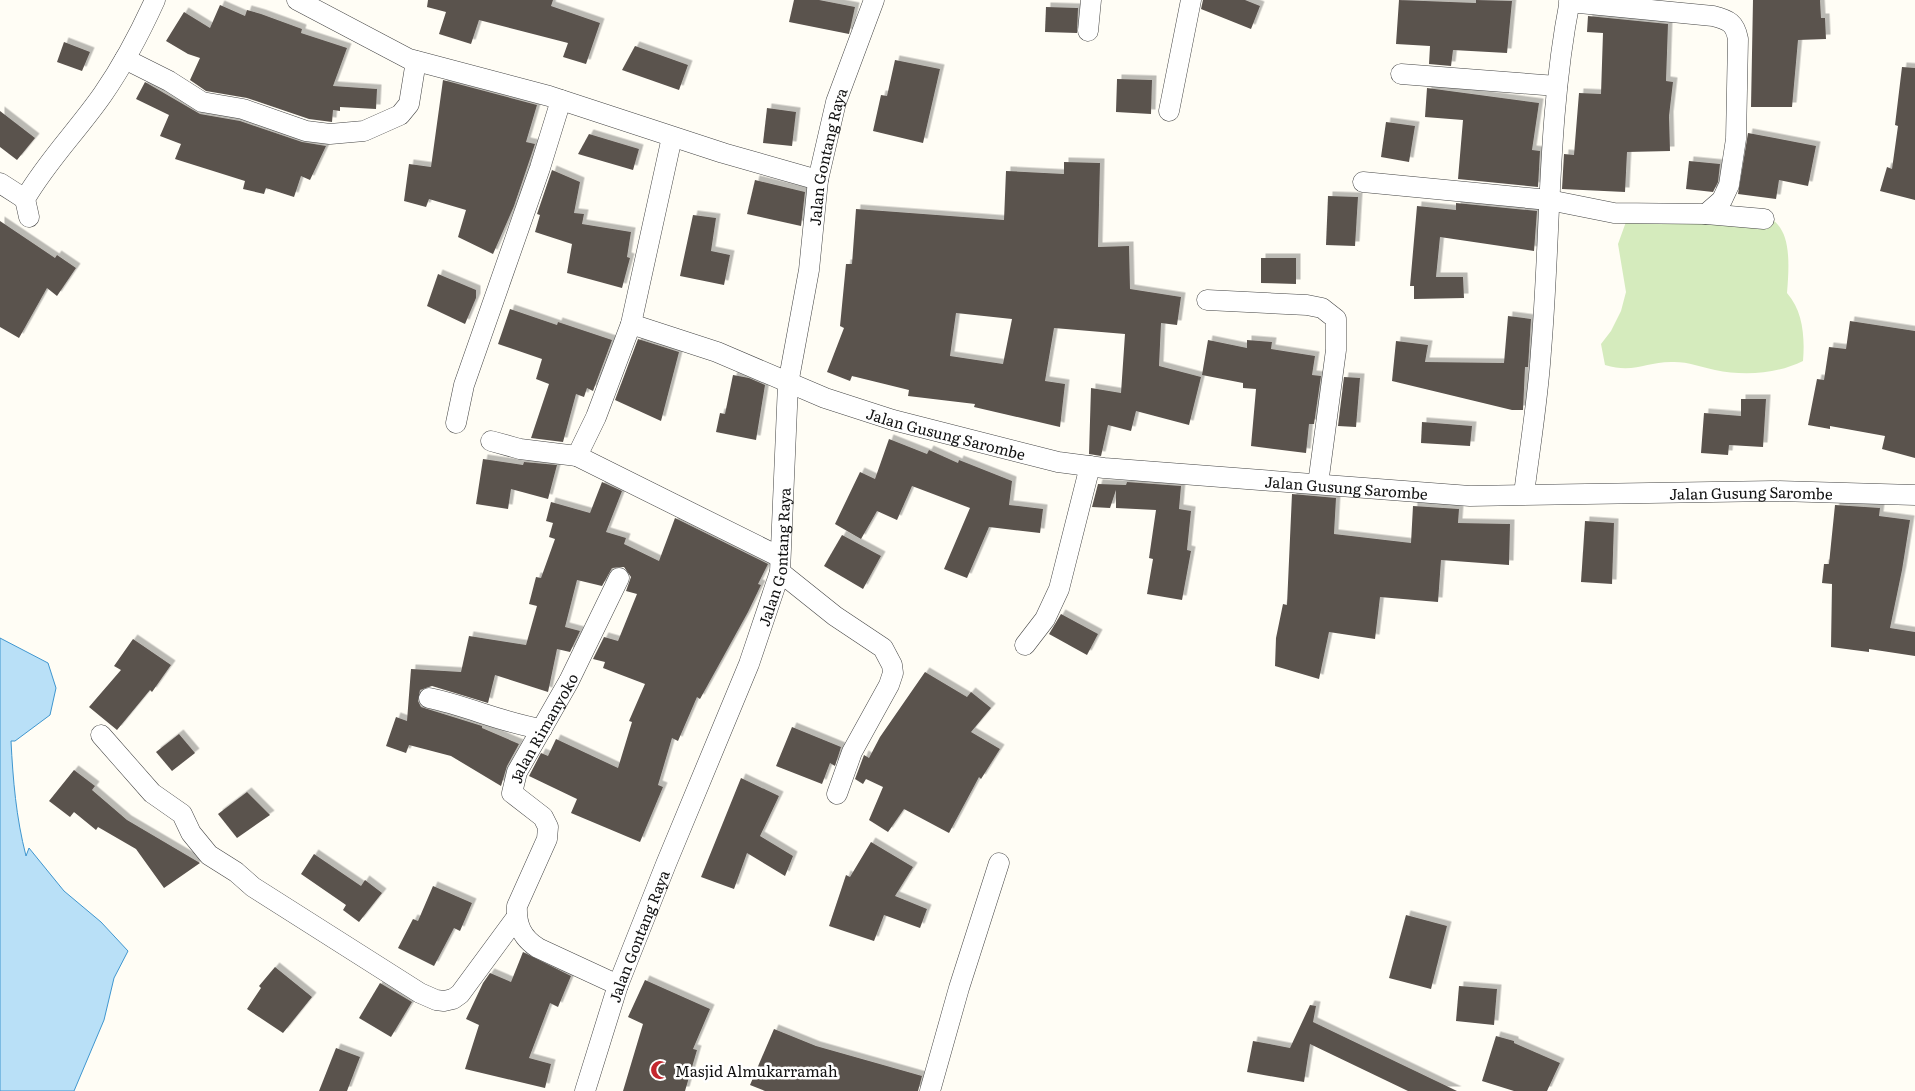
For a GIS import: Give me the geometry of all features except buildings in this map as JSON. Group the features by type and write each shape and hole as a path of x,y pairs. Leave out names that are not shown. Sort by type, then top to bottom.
{"street":[{"path":"0,183 27,208 38,176 103,94 140,34 155,0"},
{"path":"298,0 416,61 561,100 672,137 818,180"},
{"name":"Jalan Gontang Raya","path":"585,1091 618,985 749,664 780,564 788,384 810,270 818,180 836,102 874,0"},
{"path":"1088,31 1091,0"},
{"path":"1169,111 1191,0"},
{"path":"1524,494 1542,351 1549,200 1560,51 1570,1 1713,16 1732,22 1736,28 1738,39 1736,139 1730,185 1722,200 1706,214"},
{"path":"125,59 169,81 202,102 243,109 306,131 337,134 364,131 400,115 410,104 416,61"},
{"path":"1401,74 1557,86"},
{"path":"456,423 464,385 540,168 561,100"},
{"path":"577,456 596,417 631,324 672,137"},
{"path":"1364,182 1549,200 1614,213 1706,214 1764,219"},
{"path":"1207,300 1308,305 1322,308 1336,319 1336,350 1318,484"},
{"name":"Jalan Gusung Sarombe","path":"631,324 716,352 788,384 893,420 1050,460 1090,466 1470,496 1774,491 1915,495"},
{"path":"491,441 520,448 577,456 780,564 835,616 883,648 892,665 889,685 852,752 837,794"},
{"path":"1025,645 1045,619 1059,589 1090,466"},
{"name":"Jalan Rimanyoko","path":"516,918 517,906 547,839 548,827 544,817 512,793 513,783 570,681 618,578"},
{"path":"429,698 453,703 517,726 542,729"},
{"path":"100,736 152,793 180,811 190,833 209,855 236,872 253,887 382,971 436,1000 453,999 460,994 516,918"},
{"path":"930,1091 959,988 998,863"},
{"path":"516,918 520,931 528,942 618,985"}],"green space":[{"path":"1713,204 1755,210 1768,216 1778,225 1784,236 1788,251 1787,293 1797,308 1802,325 1803,361 1782,369 1760,373 1726,372 1679,362 1665,362 1633,368 1605,365 1601,344 1611,331 1621,311 1626,292 1618,244 1627,219"}],"water":[{"path":"0,638 48,663 56,688 50,715 15,741 11,741 16,799 26,856 29,848 64,891 101,922 128,951 114,978 104,1020 74,1091 0,1091"}],"place":[{"name":"Masjid Almukarramah","path":"660,1070"}]}
